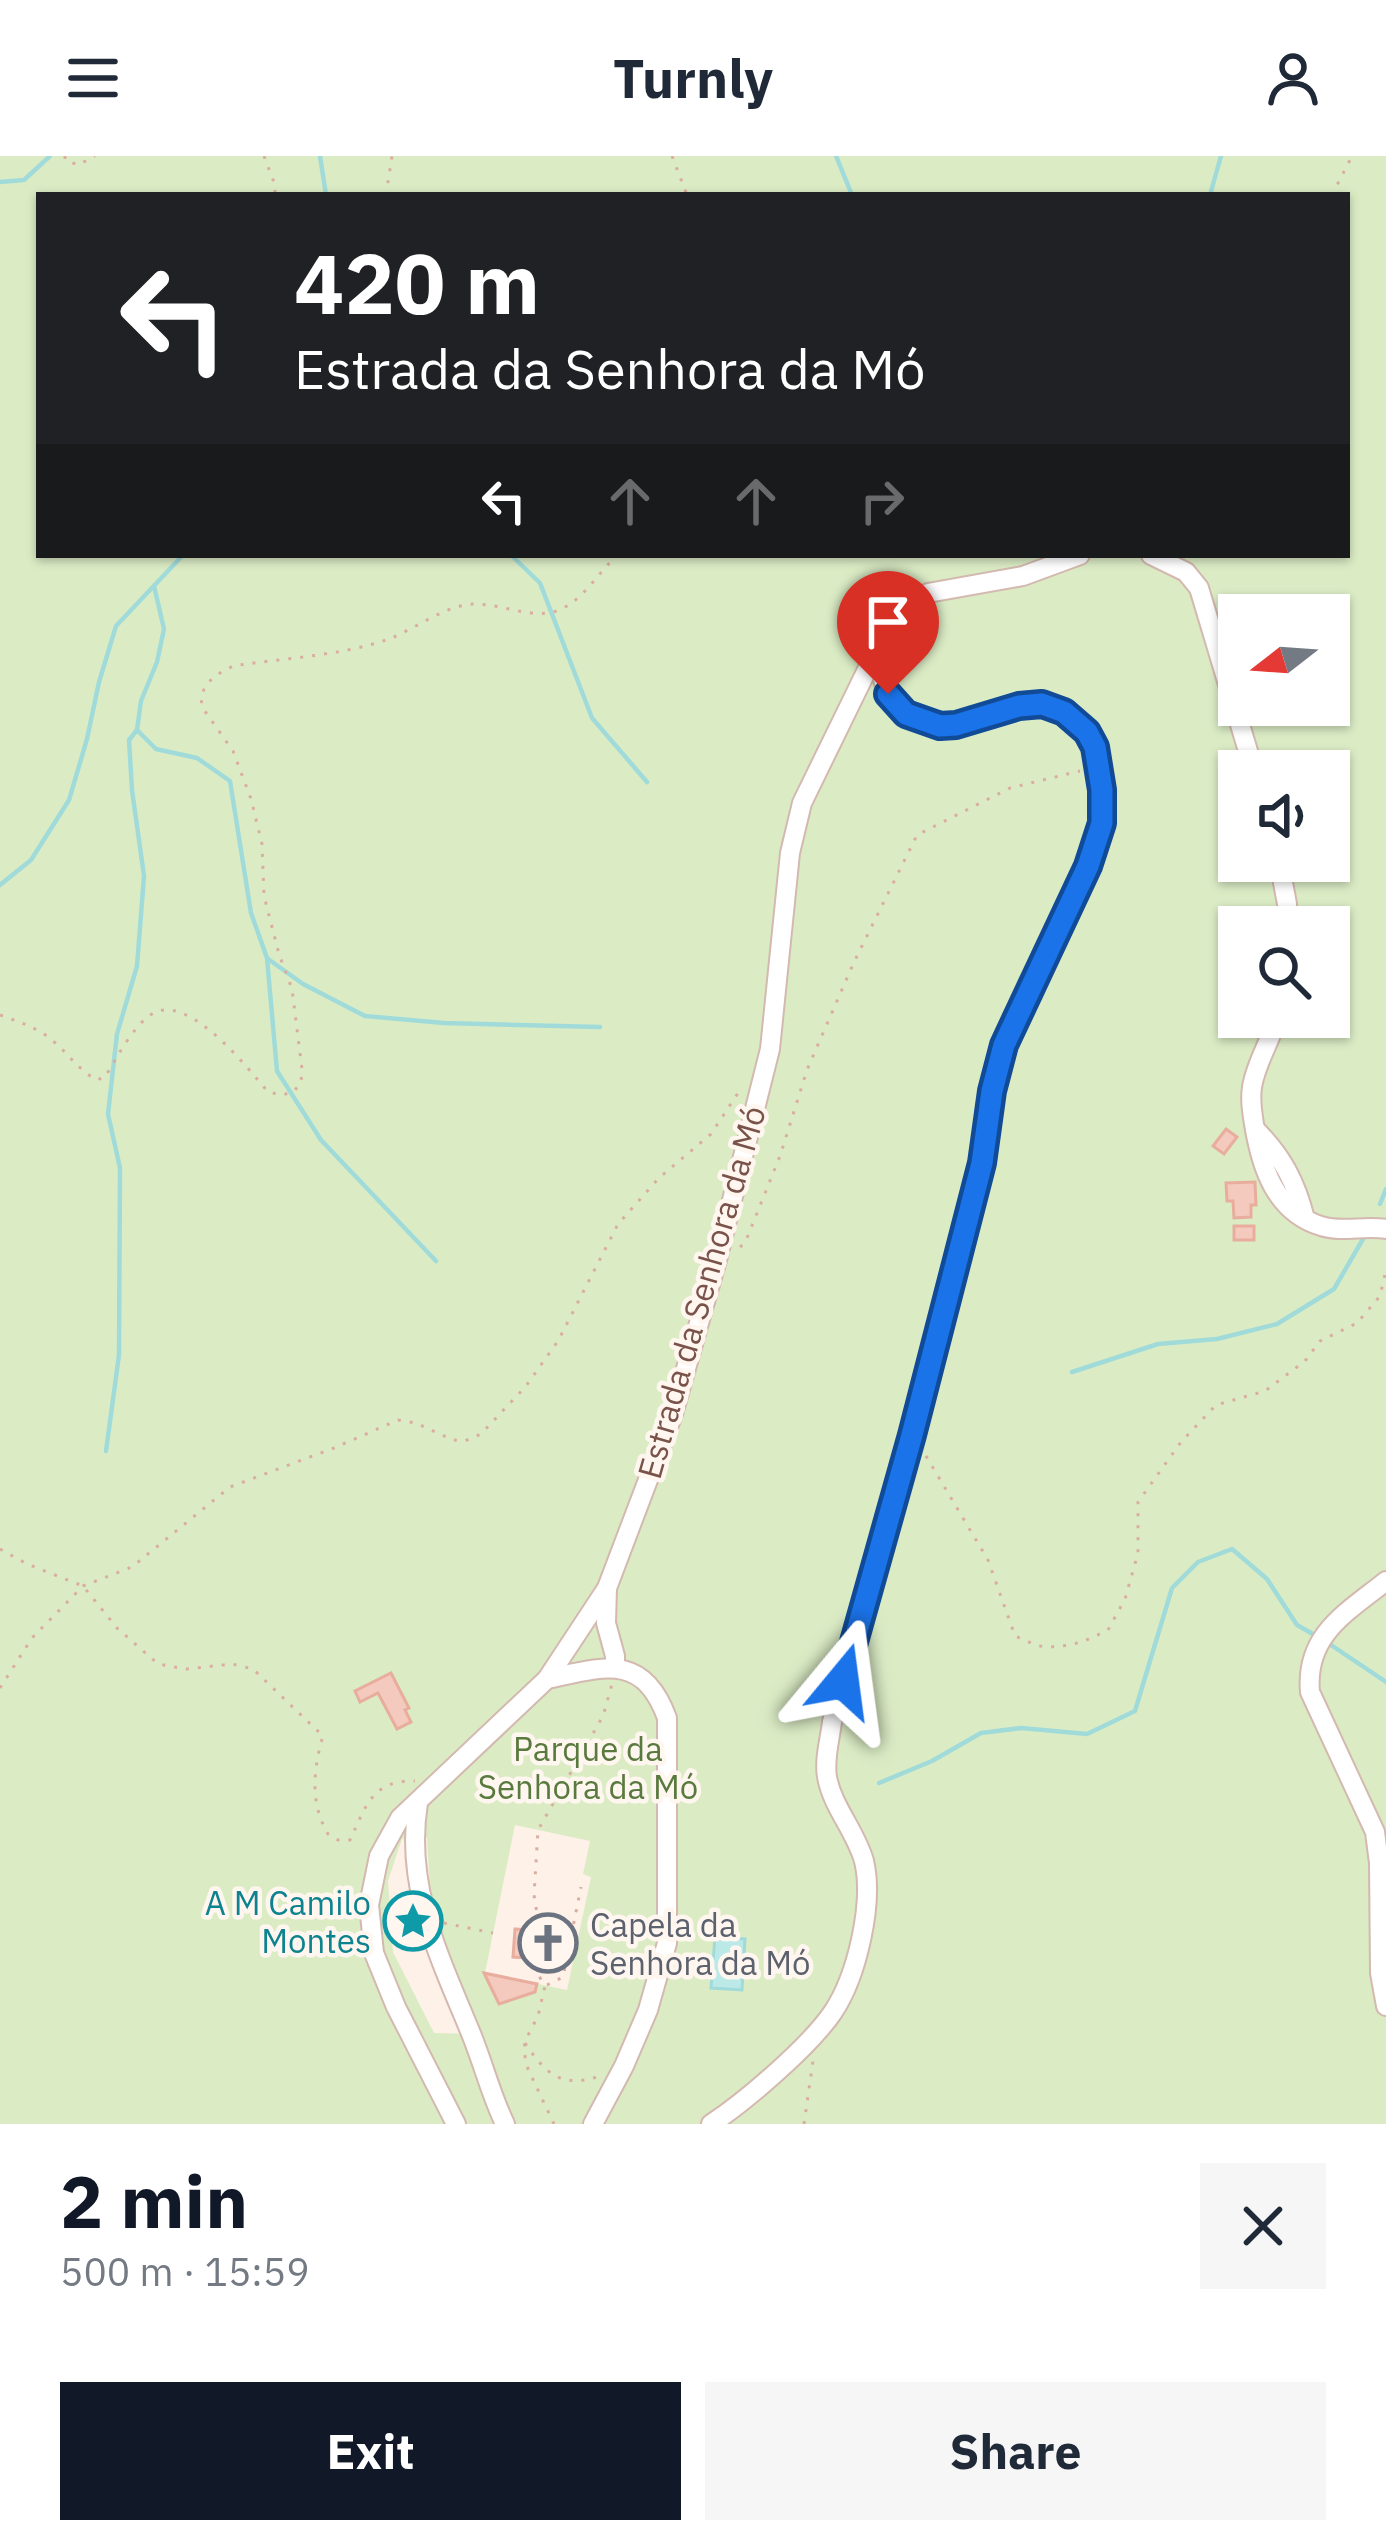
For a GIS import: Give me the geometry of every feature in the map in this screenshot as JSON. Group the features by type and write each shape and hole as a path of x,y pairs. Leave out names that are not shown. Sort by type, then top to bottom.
{"street":[{"name":"Estrada da Senhora da Mó","path":"456,2124 374,1953 369,1905 380,1856 400,1818 547,1679 607,1588 673,1414 770,1049 790,853 802,803 892,622 920,597 937,590 1024,575 1072,558"},
{"path":"1158,558 1180,568 1199,588 1248,750"},
{"path":"711,2124 817,2032 845,1991 857,1954 867,1886 864,1860 828,1780 832,1722 982,1163 1004,1045 1088,866 1102,823 1095,747 1087,732 1064,712 1042,704 940,726 900,709 888,694 875,657"},
{"path":"1269,1038 1252,1085 1255,1130 1289,1170 1305,1219 1325,1228 1386,1229"},
{"path":"1386,1581 1334,1624 1315,1647 1308,1670 1310,1691 1376,1832 1380,1973 1386,2006"},
{"path":"607,1588 606,1623 615,1667"},
{"path":"547,1679 615,1667 630,1671 646,1681 667,1718 667,1943 648,2010 593,2124"},
{"path":"418,1803 415,1869 425,1919 505,2124"}],"path":[{"path":"65,156 64,160 78,165 94,156"},
{"path":"264,156 275,192"},
{"path":"386,192 392,156"},
{"path":"672,156 686,192"},
{"path":"1333,192 1352,156"},
{"path":"0,1015 32,1026 97,1080 105,1077 143,1022 156,1012 176,1010 208,1028 268,1092 293,1092 301,1083 292,989 265,896 262,844 233,751 202,706 207,683 233,666 389,639 461,605 488,603 531,614 562,610 614,558"},
{"path":"717,1260 745,1243 807,1070 917,835 1010,788 1099,766"},
{"path":"0,1688 32,1638 83,1586 132,1567 230,1487 398,1420 453,1440 481,1434 558,1341 618,1224 659,1178 711,1134 745,1083"},
{"path":"912,1435 988,1560 1015,1636 1058,1648 1082,1642 1108,1630 1125,1599 1138,1553 1138,1502 1180,1442 1216,1405 1265,1391 1305,1361 1319,1340 1357,1323 1380,1296 1386,1270"},
{"path":"0,1549 83,1586 117,1628 158,1664 186,1669 232,1664 254,1669 323,1736 316,1756 314,1804 328,1834 338,1840 350,1840 378,1788 403,1780 434,1786"},
{"path":"554,2124 528,2069 525,2042 545,1986 533,1966 538,1830 603,1716 615,1667"},
{"path":"545,1986 562,1977 581,1887"},
{"path":"425,1919 493,1933"},
{"path":"804,2124 817,2032"},
{"path":"525,2042 544,2069 568,2082 586,2081 624,2066"}],"green space":[{"name":"Parque da Senhora da Mó","path":"0,156 1386,156 1386,2124 0,2124","holes":["515,1825 590,1841 583,1874 591,1877 567,1990 485,1973","427,1838 430,1892 477,2034 434,2033 393,1952 388,1881 402,1839"]}],"water":[{"path":"715,1937 745,1939 742,1990 711,1988"}],"building":[{"path":"1226,1129 1237,1137 1224,1154 1213,1146"},
{"path":"1255,1182 1256,1205 1251,1205 1251,1217 1234,1218 1226,1183"},
{"path":"1234,1226 1254,1226 1254,1240 1234,1240"},
{"path":"391,1673 411,1722 397,1729 378,1693 360,1702 355,1691"},
{"name":"Capela da Senhora da Mó","path":"543,1924 557,1926 552,1962 538,1961"},
{"path":"515,1929 530,1930 528,1958 513,1957"},
{"path":"484,1973 537,1984 535,1992 499,2004"}],"waterway":[{"path":"0,182 24,180 50,156"},
{"path":"320,156 326,192"},
{"path":"836,156 851,192"},
{"path":"1211,192 1221,156"},
{"path":"0,885 31,860 69,800 116,626 180,558"},
{"path":"514,558 540,583 592,718 647,782"},
{"path":"154,586 164,629 141,701 137,730 156,749 197,758 230,781 251,913 267,958 277,1071 321,1140 436,1261"},
{"path":"106,1451 119,1355 120,1168 108,1114 117,1034 137,966 144,876 129,740 137,730"},
{"path":"268,959 303,984 365,1016 600,1027"},
{"path":"1380,1204 1386,1189"},
{"path":"1072,1372 1158,1344 1217,1339 1277,1324 1334,1289 1363,1239"},
{"path":"879,1783 981,1733 1021,1728 1087,1734 1135,1711 1172,1588 1198,1562 1232,1549 1267,1579 1297,1625 1318,1637"},
{"path":"1328,1643 1386,1682"}],"place":[{"name":"A M Camilo Montes","path":"413,1921"},
{"name":"Capela da Senhora da Mó","path":"548,1943"}],"route":[{"path":"843,1681 982,1163 1004,1045 1088,866 1102,823 1095,747 1087,732 1064,712 1042,704 1019,706 940,726 906,714 888,694"}]}
